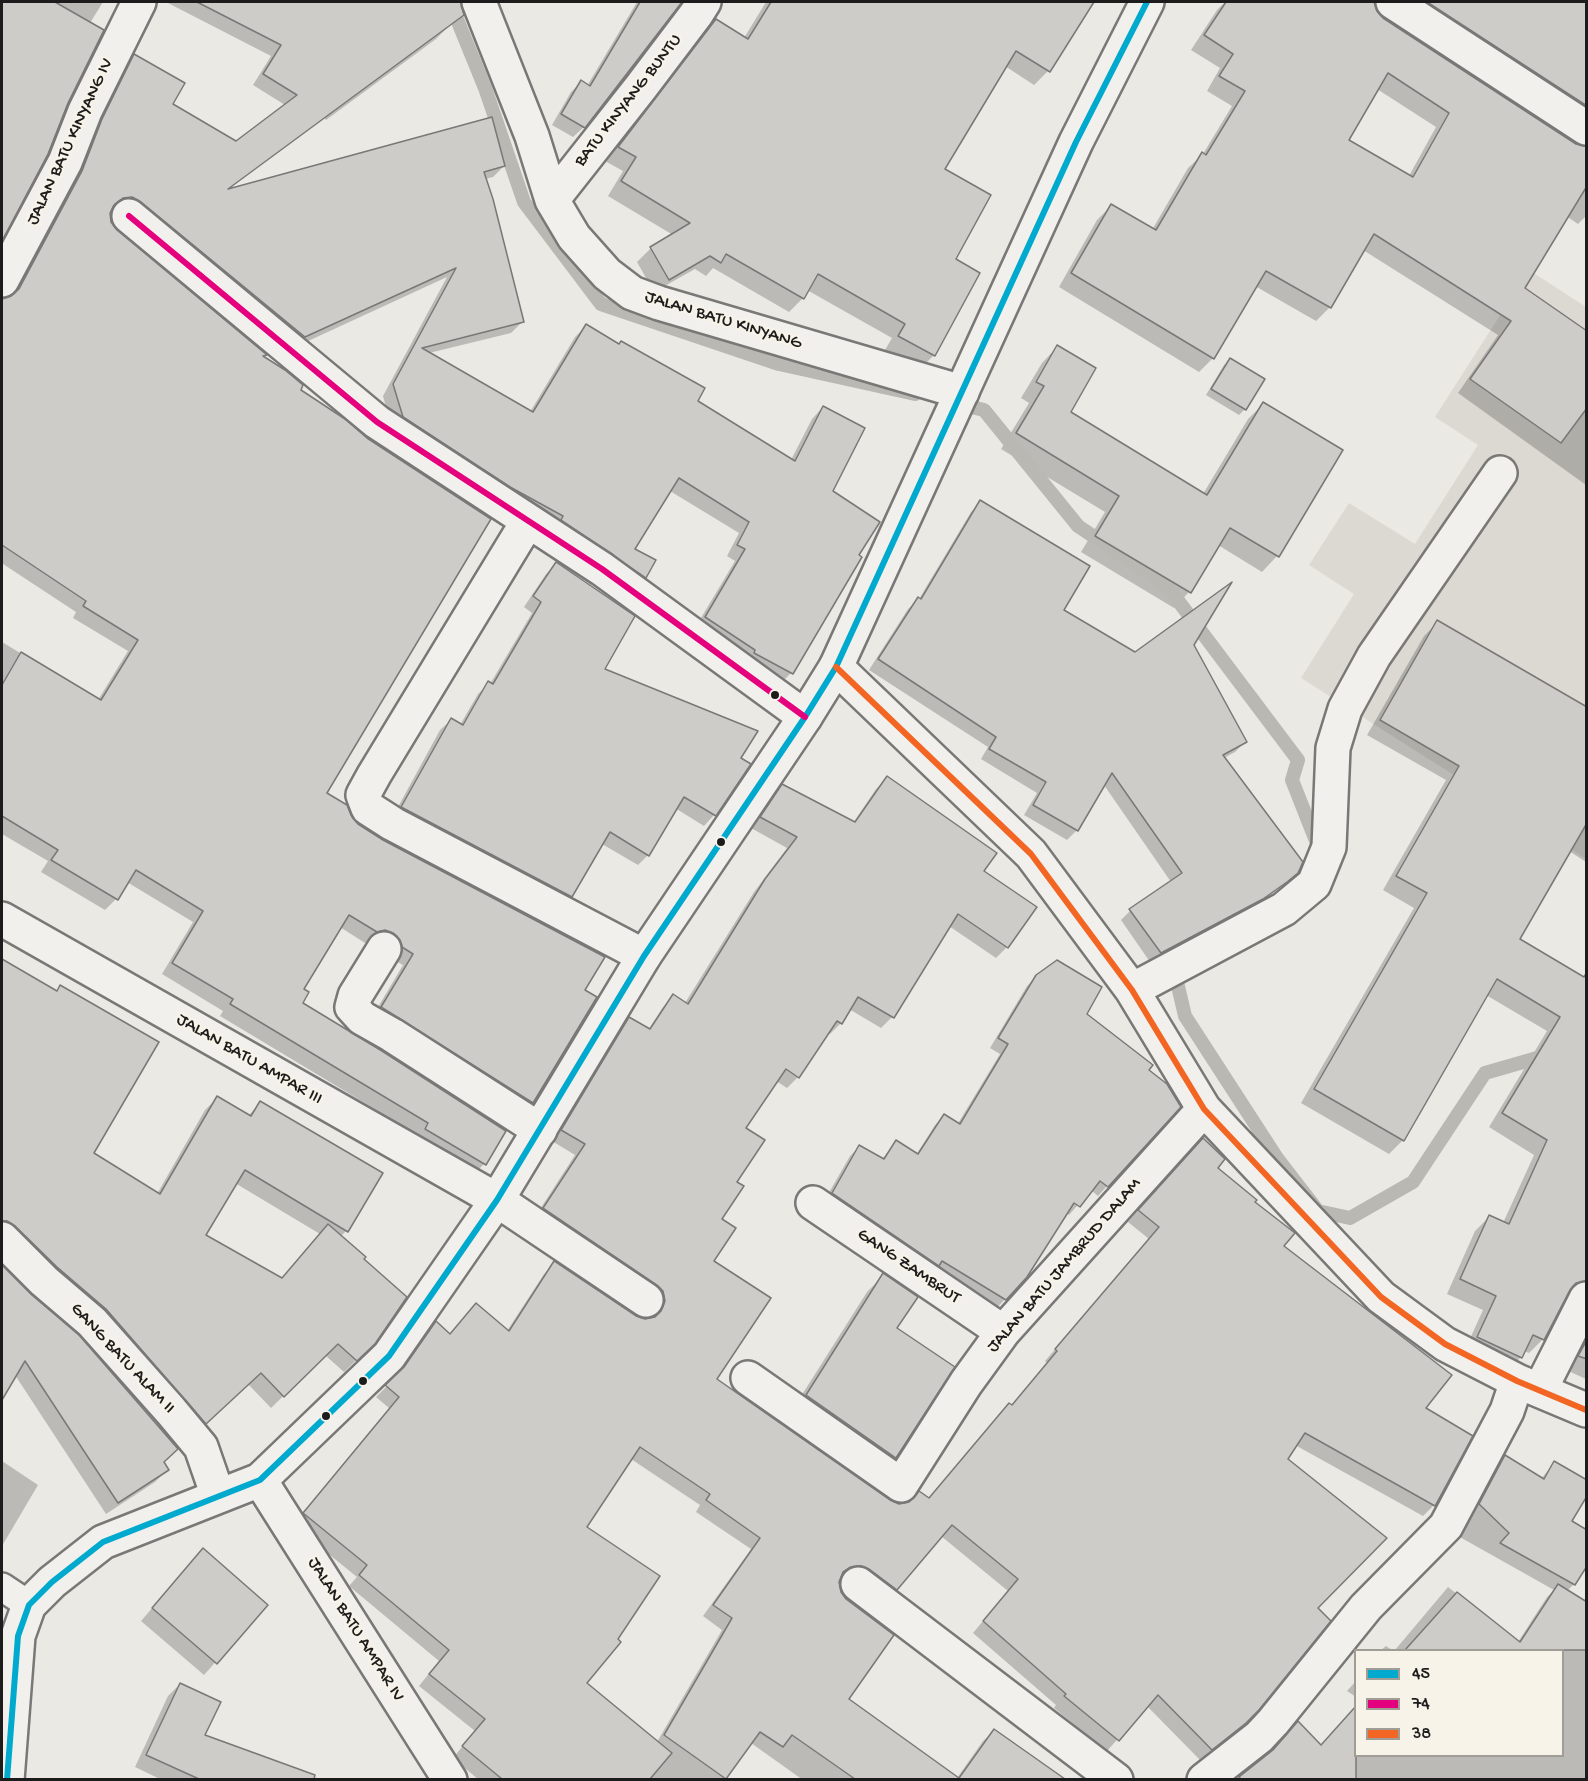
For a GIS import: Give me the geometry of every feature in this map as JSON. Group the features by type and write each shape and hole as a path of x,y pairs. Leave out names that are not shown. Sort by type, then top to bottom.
{"street":[{"name":"JALAN BATU KINYANG IV","path":"2,280 65,162 85,111 139,2"},
{"name":"JALAN BATU KINYANG","path":"479,2 532,136 552,200 574,237 607,274 632,293 659,303 961,395"},
{"name":"BATU KINYANG BUNTU","path":"552,200 704,2"},
{"path":"7,1779 18,1636 29,1605 52,1582 103,1542 260,1480 389,1356 497,1200 644,956 805,717 836,667 1076,142 1148,2"},
{"path":"1394,2 1587,129"},
{"path":"129,216 377,422 602,569 805,717"},
{"path":"1132,990 1284,909 1314,884 1329,847 1334,748 1345,709 1374,656 1500,473"},
{"path":"528,521 363,795 368,808 393,824 644,956"},
{"path":"836,667 1031,854 1132,990 1204,1109 1381,1297 1445,1344 1528,1385 1587,1410"},
{"name":"JALAN BATU AMPAR III","path":"2,919 497,1200 646,1300"},
{"path":"384,949 355,996 352,1006 362,1018 540,1130"},
{"name":"JALAN BATU JAMBRUD DALAM","path":"748,1378 901,1485 966,1383 1003,1332 1204,1109"},
{"name":"GANG ZAMBRUT","path":"813,1203 1003,1332"},
{"name":"GANG BATU ALAM II","path":"2,1239 44,1281 92,1322 171,1411 201,1447 218,1496"},
{"path":"1204,1779 1266,1730 1321,1665 1365,1607 1446,1526 1507,1411 1528,1385 1587,1299"},
{"name":"JALAN BATU AMPAR IV","path":"260,1480 450,1779"},
{"path":"858,1584 1116,1779"}],"lane":[{"path":"2,1587 29,1605"}],"shaded area":[{"path":"1529,270 1586,307 1586,859 1301,678 1354,594 1309,565 1349,503 1415,544 1478,445 1435,417"}],"building":[{"path":"2,2 55,2 104,30 68,103 48,154 2,241"},
{"path":"197,2 461,2 464,15 228,189 492,117 505,166 484,172 524,322 422,348 533,412 586,324 619,344 621,341 705,388 698,401 795,461 823,406 865,428 833,491 880,522 859,555 862,557 793,674 754,653 755,650 705,617 745,549 737,545 749,522 679,478 635,549 656,560 646,578 561,520 563,516 510,487 403,417 393,384 456,268 305,337 141,202 132,197 123,198 114,205 110,213 111,222 117,230 267,355 263,356 303,385 301,390 345,419 367,438 491,519 327,793 347,805 358,824 383,840 605,957 585,990 597,997 533,1103 381,1007 413,954 402,947 400,940 393,933 385,930 377,932 349,915 304,989 309,992 303,1003 506,1131 486,1165 425,1129 428,1123 230,1004 233,999 172,963 203,911 136,870 118,900 51,860 58,850 2,816 2,685 21,652 101,700 138,640 83,606 86,601 2,545 2,299 11,296 19,289 82,171 102,119 134,54 185,83 173,104 236,141 297,95 263,74 281,45"},
{"path":"640,2 682,2 585,128 561,114 581,80 590,86"},
{"path":"771,2 1094,2 1050,72 1016,51 945,169 991,195 956,259 980,273 935,356 898,336 905,324 818,274 804,299 726,254 721,263 710,256 669,280 650,247 690,223 621,181 636,157 618,147 716,19 748,39"},
{"path":"1226,2 1374,2 1383,18 1576,144 1587,146 1587,186 1525,288 1587,331 1587,408 1561,443 1470,379 1511,321 1374,234 1331,308 1266,271 1214,359 1071,273 1111,204 1156,230 1202,152 1206,155 1245,91 1219,76 1233,54 1204,35","holes":["1388,73 1449,113 1413,177 1349,140"]},
{"path":"1427,2 1587,2 1587,106"},
{"path":"1057,345 1096,368 1071,412 1207,495 1263,402 1343,450 1279,557 1230,528 1191,593 1095,536 1119,496 1016,433 1044,386 1036,382"},
{"path":"1230,358 1265,379 1246,410 1211,389"},
{"path":"980,500 1090,566 1064,610 1135,652 1232,582 1194,645 1247,742 1223,755 1303,862 1298,873 1263,899 1161,953 1129,909 1182,873 1112,773 1078,831 1033,805 1046,782 989,749 996,737 878,659 918,597 921,599"},
{"path":"556,562 635,616 605,669 758,731 741,758 751,764 716,816 684,797 649,856 610,832 572,897 401,807 451,718 463,725 488,681 493,684 541,602 533,596"},
{"path":"1437,620 1587,707 1587,823 1520,939 1584,977 1587,972 1587,1281 1576,1283 1570,1290 1544,1340 1533,1335 1522,1358 1477,1337 1496,1296 1460,1279 1489,1215 1509,1224 1547,1140 1502,1113 1560,1017 1497,979 1404,1141 1314,1089 1427,893 1396,876 1459,766 1380,720"},
{"path":"887,776 997,853 984,871 1037,907 1008,948 958,914 894,1018 858,997 842,1024 837,1021 799,1078 786,1069 746,1128 765,1140 737,1182 744,1186 722,1219 736,1228 714,1261 771,1298 717,1379 890,1500 899,1504 909,1502 919,1491 929,1498 1009,1403 1012,1405 1057,1351 1055,1349 1159,1227 1138,1210 1203,1138 1225,1159 1218,1168 1257,1200 1255,1202 1295,1233 1284,1246 1452,1375 1426,1408 1473,1436 1435,1506 1305,1433 1288,1459 1387,1538 1318,1608 1331,1621 1259,1710 1212,1750 1158,1695 1119,1741 1064,1696 1066,1694 983,1621 1018,1579 952,1525 897,1590 869,1569 861,1566 851,1567 843,1572 839,1582 841,1592 846,1599 894,1635 849,1699 959,1778 994,1729 1065,1779 855,1779 792,1735 783,1747 760,1732 726,1779 664,1735 732,1618 713,1605 760,1538 706,1500 710,1494 640,1447 587,1527 660,1576 618,1639 621,1642 587,1683 672,1753 650,1779 502,1779 462,1746 485,1719 429,1674 449,1650 359,1575 367,1565 303,1513 399,1397 385,1385 404,1367 436,1321 450,1334 476,1303 509,1331 554,1261 636,1316 645,1319 655,1317 661,1311 665,1301 663,1291 657,1285 543,1208 585,1144 561,1130 629,1017 650,1029 673,994 688,1004 765,879 797,837 760,817 782,784 855,822"},
{"path":"2,959 57,991 60,985 159,1042 94,1153 160,1194 217,1096 251,1116 260,1101 383,1173 348,1232 245,1170 206,1235 282,1278 328,1224 407,1297 375,1344 357,1361 338,1344 284,1397 261,1373 206,1424 106,1309 57,1267 15,1226 2,1221"},
{"path":"1057,960 1102,987 1087,1014 1153,1065 1149,1070 1167,1084 1181,1107 1108,1187 1100,1181 1080,1207 1074,1203 1027,1277 1006,1300 942,1261 939,1266 832,1193 859,1145 884,1159 896,1140 918,1154 944,1114 960,1124 1008,1044 998,1038 1036,975"},
{"path":"2,1265 32,1295 79,1335 178,1449 164,1462 169,1470 118,1503 25,1361 2,1400"},
{"path":"883,1273 918,1297 897,1328 955,1367 896,1458 806,1395"},
{"path":"1587,1340 1587,1359 1578,1356"},
{"path":"1505,1455 1544,1479 1554,1461 1587,1480 1587,1496 1572,1521 1587,1530 1587,1566 1575,1585 1500,1543 1509,1533 1479,1504"},
{"path":"203,1548 268,1605 217,1664 152,1608"},
{"path":"1558,1584 1587,1602 1587,1650 1406,1649 1457,1592 1520,1642"},
{"path":"180,1683 221,1702 205,1735 315,1775 314,1779 199,1779 146,1755"},
{"path":"1354,1708 1356,1779 1241,1779 1239,1777 1273,1750 1298,1721 1321,1745"}],"waterway":[{"path":"450,2 485,88 524,202 601,304 779,364 915,394"},
{"path":"955,403 984,410 1078,526 1167,586 1298,760 1292,780 1318,846 1317,852"},
{"path":"1174,969 1185,1016 1277,1158 1318,1211 1350,1218 1413,1182 1485,1073 1551,1054"}],"transit line":[{"name":"45","path":"7,1780 18,1636 29,1605 52,1582 103,1542 260,1480 389,1356 497,1200 644,956 805,717 836,667 1076,142 1147,2"},
{"name":"74","path":"129,216 377,422 602,569 805,717"},
{"name":"38","path":"836,667 1031,854 1132,990 1204,1109 1381,1297 1445,1344 1517,1381 1586,1410"}]}
